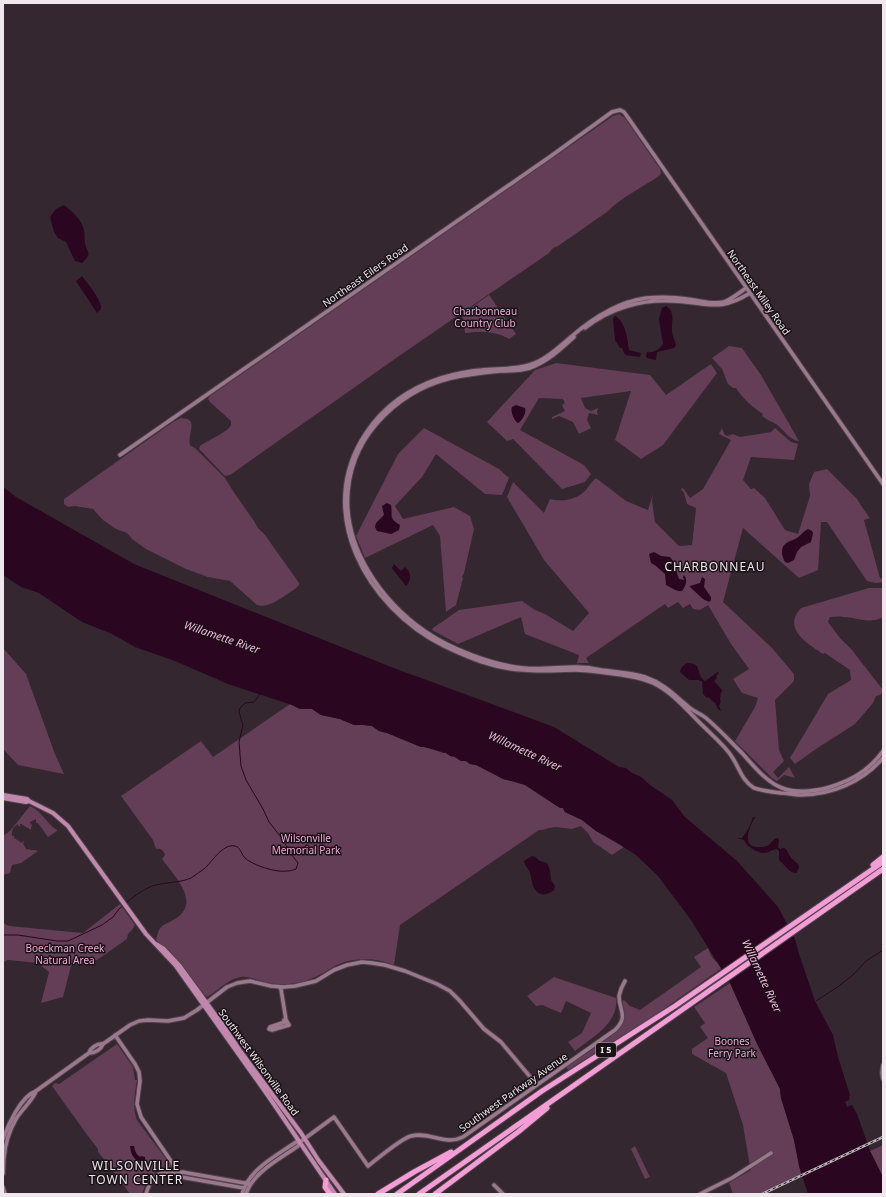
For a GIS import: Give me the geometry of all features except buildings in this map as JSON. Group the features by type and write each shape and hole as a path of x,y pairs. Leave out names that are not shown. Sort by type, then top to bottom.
{"highway":[{"name":"I 5","path":"855,880 883,857"},
{"name":"I 5","path":"397,1194 562,1078 698,990 883,862"},
{"name":"I 5","path":"419,1194 883,870"},
{"name":"I 5","path":"435,1194 518,1132 566,1091"},
{"name":"I 5","path":"378,1194 414,1172 471,1141"},
{"path":"326,1180 325,1186 330,1194"}],"main road":[{"name":"Southwest Wilsonville Road","path":"3,796 26,802 29,801 53,813 65,823 143,930 176,966 205,1004 344,1194"},
{"name":"Southwest Wilsonville Road","path":"205,1004 335,1194"}],"street":[{"name":"Northeast Miley Road","path":"620,110 629,118 883,484"},
{"name":"Northeast Eilers Road","path":"120,455 551,156 612,112 620,110"},
{"path":"746,288 730,299 720,302 668,297 645,298 628,302 596,317 553,352 539,361 521,367 480,370 457,374 427,384 403,396 390,405 372,425 357,446 351,461 346,481 344,499 346,524 351,544 366,574 383,598 396,612 424,635 468,657 497,666 526,671 593,671 634,677 653,683 665,690 677,700 721,744 733,759 743,779 747,784 754,788 799,795 824,792 843,787 862,777 883,758"},
{"path":"750,293 736,301 720,306 707,306 690,302 668,301 645,302 628,306 595,321 538,365 522,370 480,373 458,377 430,385 406,398 391,409 371,430 360,447 355,459 349,481 347,499 349,521 355,542 369,571 390,600 432,636 476,657 501,664 528,668 594,668 639,675 653,680 668,688 689,707 704,717 772,783 782,788 799,791 821,789 838,785 865,770 883,751"},
{"path":"3,1139 8,1125 18,1108 30,1094 89,1053 90,1050 99,1044 103,1044 132,1024 142,1020 164,1022 181,1018 191,1014 229,986 239,982 250,981 268,986 290,987 306,984 341,967 362,962 380,963 405,971 441,986 452,993 484,1029 501,1042 537,1085"},
{"name":"Southwest Parkway Avenue","path":"305,1139 334,1117 368,1166 410,1136 418,1135 451,1141 461,1138 612,1032 618,1026 623,1014 619,999 620,992 625,981"},
{"path":"280,987 287,1024"},
{"path":"116,1035 139,1072 140,1081 137,1101 139,1114 175,1167 178,1174"},
{"path":"883,1065 883,1079"},
{"path":"3,1174 5,1152 10,1132 17,1118 35,1096 36,1091"},
{"path":"242,1194 251,1175 260,1167 296,1142 300,1142 305,1139"},
{"path":"700,1194 732,1178 771,1153"},
{"path":"146,1194 150,1183 157,1175 167,1172 246,1188"},
{"path":"178,1174 182,1172 248,1184"},
{"path":"494,1185 503,1194"},
{"path":"3,1188 5,1194"},
{"path":"246,1188 246,1194"}],"green space":[{"path":"619,114 625,118 660,169 661,173 659,176 625,197 607,212 553,248 549,253 230,475 225,476 199,449 200,446 222,434 231,425 231,421 210,402 208,399 210,396 613,116"},
{"name":"Charbonneau Country Club","path":"489,295 516,334 509,339 499,334 488,332 465,333 462,314"},
{"path":"729,346 742,348 761,375 799,441 793,439 776,424 762,416 763,414 755,409 736,388 733,388 728,384 722,369 712,358"},
{"path":"556,363 650,375 666,395 711,364 717,373 663,445 641,459 615,440 631,391 581,398 585,408 591,411 598,408 598,415 589,413 587,420 591,428 579,434 573,422 559,416 552,419 552,417 565,411 562,405 565,403 563,399 539,398 520,430 584,465 591,474 585,482 562,489 513,439 507,441 487,422 535,370"},
{"path":"181,418 188,419 191,422 190,445 196,449 225,478 258,528 265,535 299,583 295,589 277,601 262,606 257,605 230,581 208,577 186,569 146,549 132,539 127,533 116,529 103,520 93,509 75,506 68,507 64,504 64,499 173,422"},
{"path":"424,428 499,469 509,478 502,495 485,494 436,454 422,477 395,506 403,519 454,507 470,516 474,529 463,578 456,605 446,612 440,536 433,525 365,558 356,536 398,454"},
{"path":"722,428 725,435 728,436 733,434 740,437 771,432 775,428 791,442 798,444 794,460 751,457 743,480 751,489 754,488 765,498 785,530 798,534 810,496 809,484 814,472 827,469 857,499 870,518 864,520 880,578 883,579 883,582 876,583 867,581 827,522 821,522 818,570 799,578 743,528 723,602 772,648 794,674 794,681 775,700 779,750 784,761 773,772 778,778 789,767 795,778 784,775 777,781 772,778 735,741 755,707 758,698 742,693 733,679 749,669 731,644 708,605 700,610 693,609 690,604 683,608 678,602 668,608 665,604 586,658 589,663 577,663 579,655 525,634 521,617 458,644 432,630 459,610 522,601 573,631 589,613 544,560 507,497 513,482 544,513 550,499 564,500 574,498 586,490 596,478 626,501 648,510 653,494 652,501 655,522 679,546 692,545 696,508 687,504 684,493 681,489 683,488 690,498 703,489 731,440 719,434"},
{"path":"869,588 883,588 883,617 868,621 848,617 830,617 828,622 840,638 852,650 883,692 876,696 873,703 855,724 795,764 790,758 828,694 851,680 850,670 825,653 823,654 817,650 799,635 795,629 794,622 796,616 801,608"},
{"path":"3,648 26,674 55,754 64,774 18,765 3,749"},
{"name":"Wilsonville Memorial Park","path":"290,704 300,709 312,709 321,715 340,719 354,725 372,726 379,731 421,747 424,746 446,753 461,761 466,761 470,764 476,765 503,779 525,785 557,806 563,808 565,812 582,820 596,831 624,847 612,855 593,842 588,833 581,826 572,829 556,827 539,830 400,925 394,965 366,959 344,962 312,979 288,984 272,984 241,977 231,980 207,997 198,989 163,946 156,940 160,928 183,912 186,905 186,897 179,881 162,859 165,855 164,852 161,849 156,849 153,840 121,796 201,741 213,757"},
{"path":"30,806 38,811 57,831 48,837 38,823 36,823 36,819 30,822 30,825 32,823 31,830 21,824 20,826 18,826 18,824 14,827 12,836 14,836 14,838 22,843 23,841 23,844 27,850 38,851 21,863 12,865 10,873 3,875 3,836 10,831"},
{"name":"Boeckman Creek Natural Area","path":"120,904 135,925 128,934 127,939 97,960 71,966 63,997 41,1003 49,972 38,963 8,960 3,962 3,923 9,926 83,933"},
{"path":"708,948 711,956 722,968 651,1018 568,1070 566,1067 598,1046 620,1027 624,1016 622,1000 630,1006 640,1010 701,967 694,957"},
{"path":"554,977 616,998 616,1007 609,1023 575,1051 568,1042 582,1033 591,1013 566,1001 561,1013 542,1005 536,1006 527,996"},
{"name":"Boones Ferry Park","path":"730,983 780,1089 781,1098 794,1140 801,1174 759,1194 733,1194 729,1183 751,1170 743,1125 726,1073 692,1054 692,1049 708,1038 700,1027 705,1023 694,1007"},
{"path":"117,1044 133,1067 135,1080 137,1080 134,1105 137,1120 172,1167 159,1170 152,1175 142,1194 130,1194 98,1152 98,1149 52,1086 55,1083 59,1084"},
{"path":"883,1145 883,1177 870,1151"},
{"path":"635,1146 650,1177 645,1179 631,1149"}],"water":[{"path":"64,205 76,216 83,226 88,255 82,263 75,261 66,242 58,238 54,232 50,217 56,209"},
{"path":"82,276 94,292 101,305 100,310 97,313 76,281"},
{"path":"666,306 672,314 672,334 676,345 674,348 657,352 656,360 647,358 647,352 656,351 663,344 659,319 662,308"},
{"path":"616,316 624,328 629,350 641,353 640,357 625,355 622,348 620,348 615,340 613,319"},
{"path":"516,405 525,408 524,416 518,423 512,413 512,407"},
{"name":"Willamette River","path":"3,487 16,497 134,564 391,667 554,727 619,767 626,768 632,773 641,777 672,800 685,817 737,861 778,907 795,939 815,1001 833,1035 850,1095 849,1100 845,1102 847,1107 852,1105 857,1114 870,1151 883,1177 883,1194 808,1194 799,1166 794,1140 781,1098 780,1089 757,1044 730,983 691,920 658,876 636,855 596,831 582,820 565,812 563,808 560,808 525,785 503,779 476,765 470,764 466,761 461,761 446,753 421,747 379,731 372,726 354,725 340,719 321,715 312,709 300,709 228,684 175,661 135,647 112,634 82,622 39,593 21,587 3,575"},
{"path":"387,503 391,505 392,519 400,525 399,530 391,534 377,531 375,527 376,523 384,515 382,506"},
{"path":"808,529 813,533 811,542 801,547 794,560 788,563 785,562 782,554 782,548 785,544 797,538"},
{"path":"654,552 661,556 670,557 673,561 679,579 684,580 684,575 686,583 682,591 666,585 665,574 651,563 649,554"},
{"path":"394,564 401,571 405,567 409,571 410,579 406,586 392,568"},
{"path":"702,577 705,579 704,587 711,597 709,602 703,599 690,587 700,583"},
{"path":"688,663 693,663 696,665 700,675 705,681 718,672 719,673 714,681 722,690 719,706 721,711 715,703 703,694 702,681 689,680 680,672 683,666"},
{"path":"753,817 755,817 748,836 749,844 757,847 765,847 778,838 778,847 780,849 786,849 791,858 798,864 799,867 797,873 790,871 779,860 779,851 777,849 766,853 761,853 749,847 744,840 737,838 742,838 744,836"},
{"path":"532,856 547,863 550,870 551,880 555,886 554,890 547,894 540,894 533,886 530,873 524,861"},
{"path":"130,1146 134,1146 140,1157 145,1157 144,1163 141,1163 139,1160 138,1161 134,1158 131,1153"}],"pier":[{"path":"789,923 795,935 727,983 720,971"}],"waterway":[{"path":"126,903 152,886 191,878 204,869 226,847 237,847 247,860 264,868 277,871 289,871 296,869 298,863 288,850 284,841 269,822 246,780 241,766 239,742 243,725 239,712 240,708 245,703 254,702 260,694"},
{"path":"3,935 18,935 57,941 68,941 102,925 113,917 124,905"},
{"path":"816,1001 839,986 854,974 866,961 883,950"}],"railway":[{"path":"762,1194 883,1137"}],"district":[{"name":"CHARBONNEAU","path":"715,567"},
{"name":"WILSONVILLE TOWN CENTER","path":"136,1173"}]}
